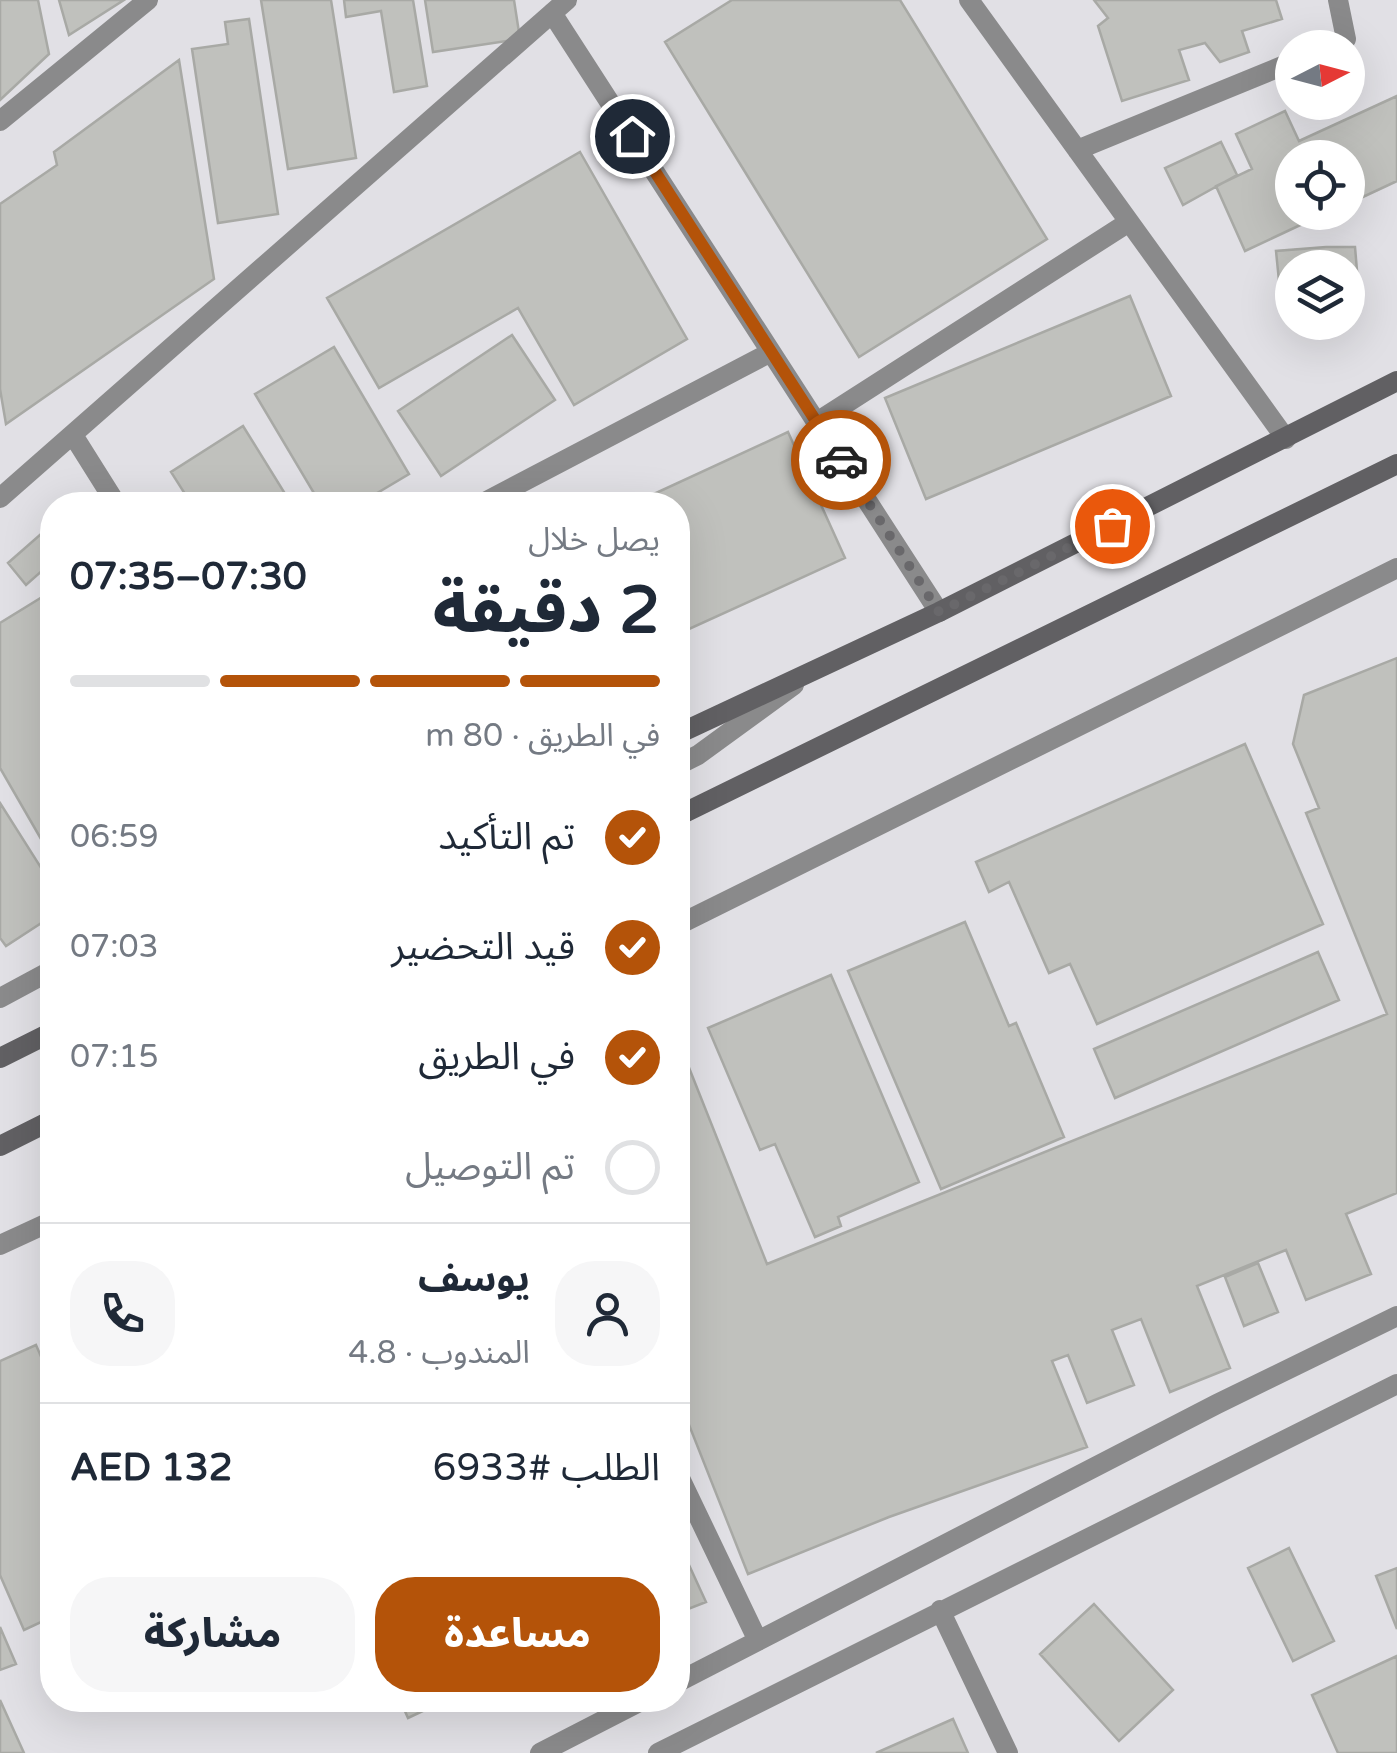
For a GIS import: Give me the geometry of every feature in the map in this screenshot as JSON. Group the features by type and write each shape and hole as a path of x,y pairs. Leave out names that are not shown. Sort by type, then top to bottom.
{"main road":[{"path":"690,728 939,612 1397,381"},
{"path":"690,810 1397,464"},
{"path":"0,1058 40,1038"},
{"path":"0,1146 40,1126"}],"street":[{"path":"0,120 148,0"},
{"path":"969,0 1286,439"},
{"path":"1338,0 1344,30"},
{"path":"0,498 560,7 771,352 939,612"},
{"path":"1077,150 1275,69"},
{"path":"817,422 1129,222"},
{"path":"504,492 771,352"},
{"path":"72,435 109,492"},
{"path":"690,919 1397,568"},
{"path":"690,759 816,670"},
{"path":"0,998 40,976"},
{"path":"0,1246 40,1227"},
{"path":"690,1676 1217,1404 1397,1316"},
{"path":"658,1753 1397,1384"},
{"path":"690,1499 758,1641"},
{"path":"940,1610 1008,1753"},
{"path":"540,1753 620,1712"}],"building":[{"path":"0,0 38,0 49,54 0,100"},
{"path":"59,0 124,0 69,35"},
{"path":"261,0 331,0 356,158 288,169"},
{"path":"344,0 413,0 427,86 394,92 381,11 346,17"},
{"path":"425,0 514,0 520,39 433,52"},
{"path":"732,0 900,0 1047,239 859,357 665,42"},
{"path":"1094,0 1276,0 1282,19 1242,31 1249,52 1220,62 1205,43 1179,50 1189,80 1122,101 1098,26 1108,18"},
{"path":"249,19 278,214 218,223 192,49 228,44 225,22"},
{"path":"179,60 214,279 6,424 0,389 0,204 57,165 54,152"},
{"path":"1397,96 1397,181 1365,196 1365,140 1301,140 1345,120 1365,120 1365,111"},
{"path":"1275,116 1275,120 1289,120 1299,140 1275,140 1275,230 1290,230 1245,251 1216,186 1252,169 1236,134"},
{"path":"1221,142 1237,175 1183,205 1165,168"},
{"path":"580,152 687,339 574,405 518,308 379,388 327,298"},
{"path":"1355,247 1355,250 1288,250"},
{"path":"1130,296 1171,396 926,499 885,398"},
{"path":"512,335 555,400 441,476 398,411"},
{"path":"334,347 409,474 379,492 313,492 255,394"},
{"path":"243,426 284,492 184,492 171,472"},
{"path":"788,432 845,558 690,629 690,492 658,492"},
{"path":"40,535 40,573 26,585 8,563"},
{"path":"40,598 40,837 0,768 0,623"},
{"path":"1397,658 1397,1193 1346,1214 1371,1274 1306,1300 1286,1250 1197,1286 1230,1368 1170,1392 1141,1319 1112,1330 1134,1385 1087,1403 1068,1355 1052,1361 1087,1447 889,1517 748,1574 690,1427 690,1070 767,1264 1387,1014 1306,813 1319,808 1293,744 1304,695"},
{"path":"1245,744 1323,924 1097,1024 1070,964 1049,973 1009,882 989,892 976,862"},
{"path":"0,803 40,866 40,924 6,946 0,938"},
{"path":"965,922 1009,1026 1016,1023 1064,1137 941,1189 848,971"},
{"path":"1318,952 1339,1000 1115,1098 1094,1049"},
{"path":"831,975 919,1182 838,1217 841,1226 815,1237 775,1144 760,1150 708,1028"},
{"path":"1258,1263 1278,1312 1244,1326 1225,1277"},
{"path":"36,1345 40,1354 40,1623 24,1630 0,1575 0,1361"},
{"path":"1289,1548 1334,1641 1293,1661 1248,1568"},
{"path":"690,1567 706,1602 690,1608"},
{"path":"1397,1568 1397,1629 1376,1576"},
{"path":"1094,1604 1173,1690 1119,1741 1040,1654"},
{"path":"0,1627 16,1664 0,1670"},
{"path":"1397,1656 1397,1753 1338,1753 1312,1695"},
{"path":"0,1700 24,1753 0,1753"},
{"path":"953,1719 968,1753 876,1753"}],"way so far":[{"path":"841,460 939,612 1112,526"}],"route":[{"path":"632,136 841,460"}]}
